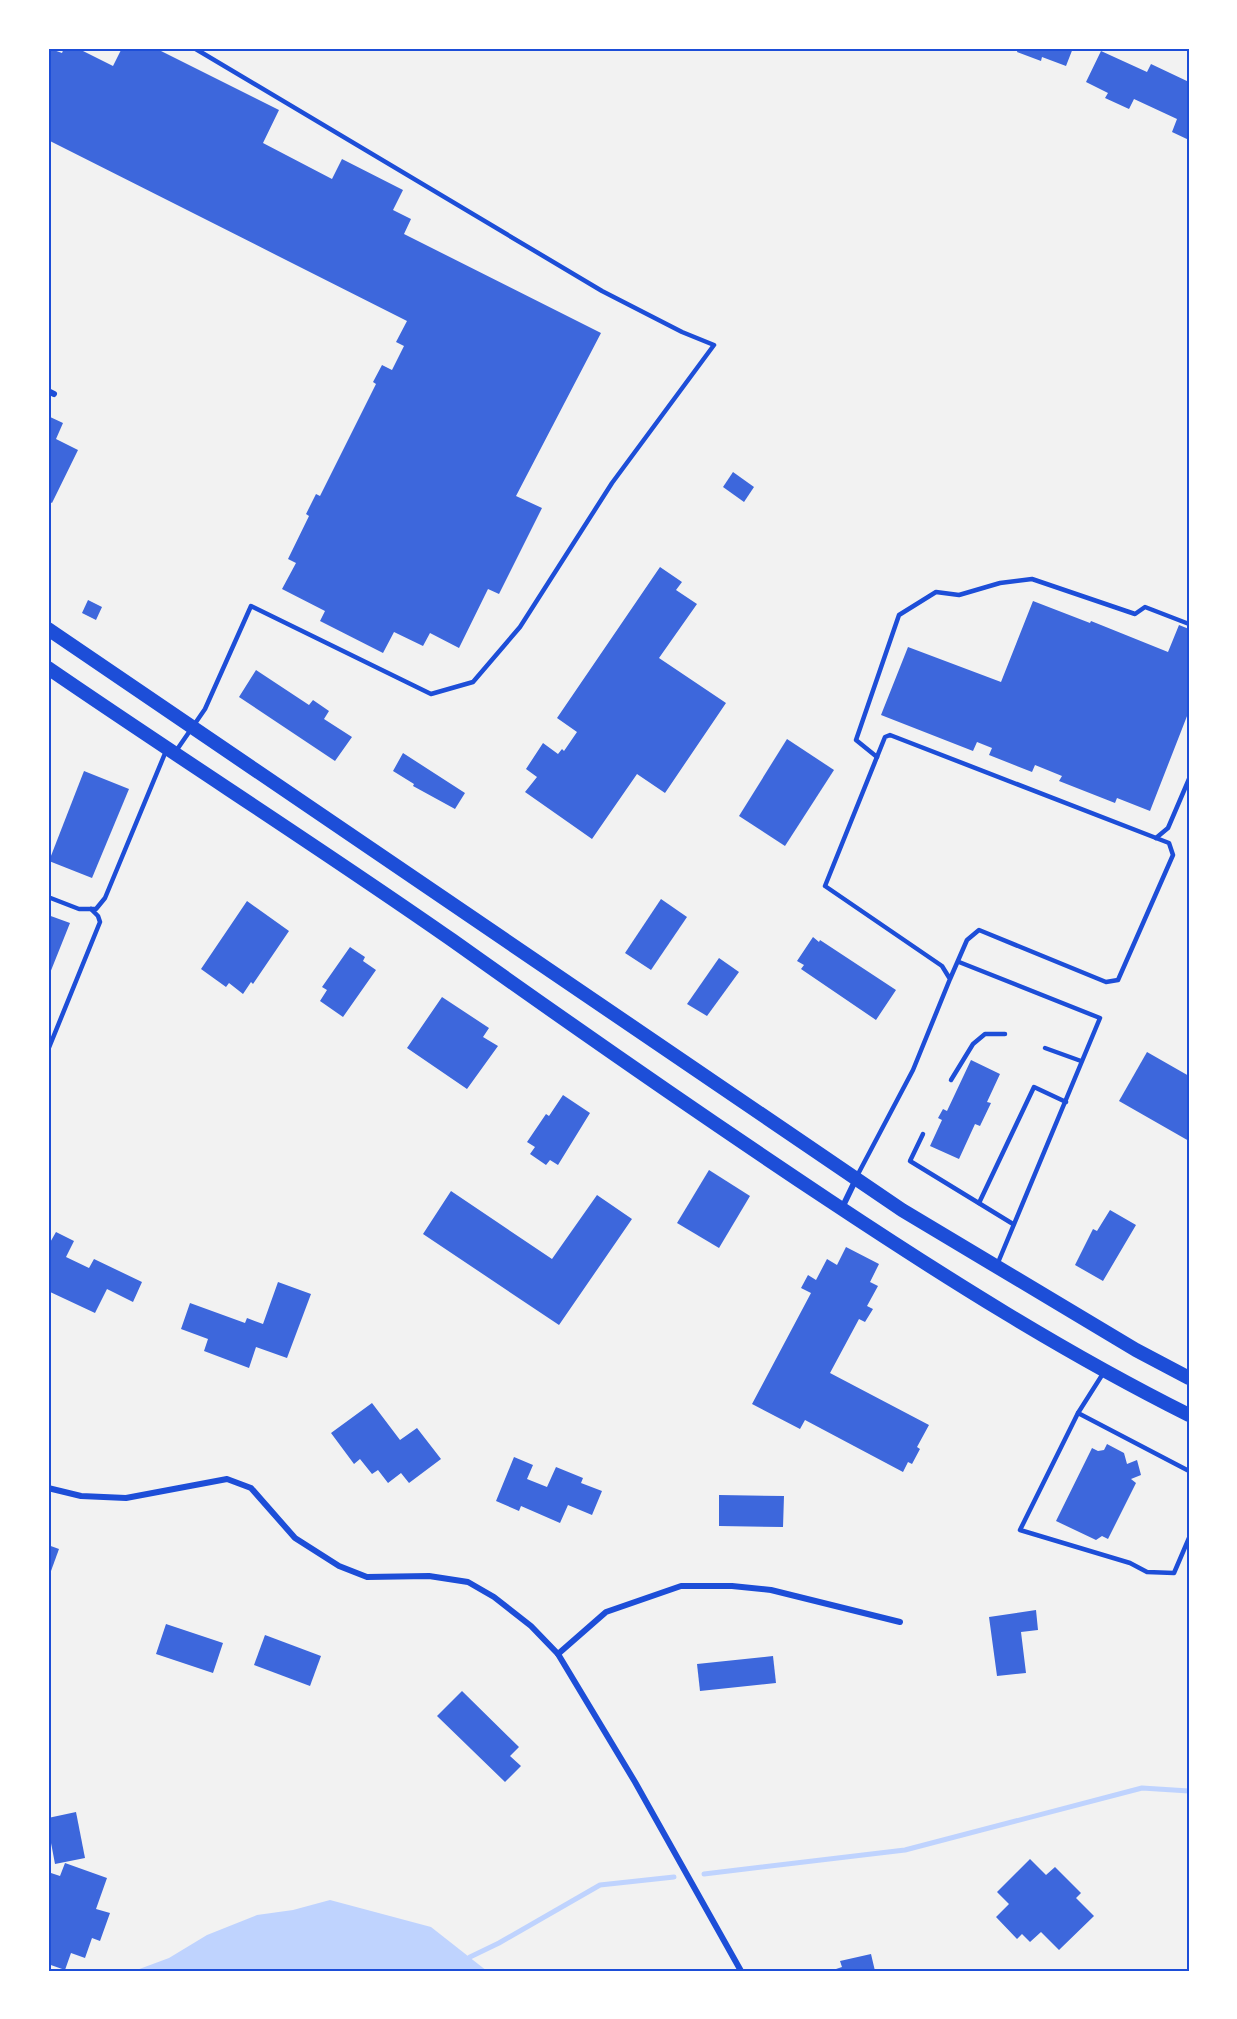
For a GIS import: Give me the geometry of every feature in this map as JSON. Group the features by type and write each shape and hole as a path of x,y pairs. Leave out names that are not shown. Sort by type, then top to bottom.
{"main road":[{"path":"48,629 856,1179 996,1267 1136,1350 1189,1378"},
{"path":"48,668 411,911 562,1019 842,1209 970,1290 1105,1370 1189,1415"}],"street":[{"path":"842,1209 856,1179"},
{"path":"48,1488 81,1497 126,1498 227,1479 251,1488 295,1538 339,1566 367,1577 429,1576 468,1582 494,1598 531,1626 558,1654 646,1801 741,1971"},
{"path":"558,1654 606,1612 681,1586 732,1586 771,1590 900,1622"}],"lane":[{"path":"48,897 80,909 96,909 105,898 139,813 165,757 205,709 251,606 430,694 473,682 520,627 612,483 714,345 682,332 602,291 194,48"},
{"path":"877,757 856,740 899,615 936,592 959,595 1000,583 1032,579 1135,614 1145,607 1189,624"},
{"path":"856,1179 913,1070 967,940 979,930 1106,982 1118,980 1173,855 1169,843 890,735 885,737 825,886 942,966 950,979"},
{"path":"1156,838 1168,828 1189,779"},
{"path":"48,1050 100,922 91,909"},
{"path":"959,962 1100,1018 996,1267"},
{"path":"951,1080 973,1044 985,1034 1005,1034"},
{"path":"1046,1048 1081,1061"},
{"path":"979,1203 1034,1087 1066,1102"},
{"path":"923,1134 910,1161 1013,1224"},
{"path":"1105,1370 1078,1413 1020,1530 1130,1563 1147,1572 1162,1574 1174,1574 1189,1538"},
{"path":"1078,1413 1189,1471"}],"water":[{"path":"330,1900 431,1927 487,1971 134,1971 169,1958 207,1935 257,1915 293,1910"}],"building":[{"path":"48,48 62,53 64,48 77,48 113,66 122,48 155,48 279,110 263,143 332,179 342,159 403,190 393,210 411,219 404,234 601,333 516,496 542,508 499,594 488,589 459,648 430,633 423,646 394,632 383,653 320,621 325,611 282,589 296,563 288,559 309,516 306,514 316,494 320,496 376,384 373,382 382,365 392,370 404,346 396,342 407,321 48,140"},
{"path":"1018,48 1073,48 1066,66 1042,57 1041,61 1017,52"},
{"path":"1101,51 1147,72 1151,64 1189,82 1189,140 1172,132 1177,119 1134,99 1129,109 1105,98 1108,93 1086,82"},
{"path":"48,416 63,423 56,439 78,450 52,503 48,501"},
{"path":"733,472 754,487 744,502 723,487"},
{"path":"660,567 682,582 676,590 697,604 659,658 726,703 665,793 637,774 592,839 525,792 537,777 526,769 543,743 558,754 562,749 564,751 577,732 557,718"},
{"path":"88,600 102,607 96,620 82,613"},
{"path":"1033,601 1168,652 1179,625 1189,629 1189,711 1150,811 1117,798 1115,803 1059,781 1062,776 1035,765 1032,772 989,755 992,748 977,742 973,751 881,715 908,647 1001,682"},
{"path":"256,670 309,705 313,700 329,711 324,719 352,737 335,761 239,697"},
{"path":"787,739 834,770 785,846 739,816"},
{"path":"403,753 465,793 455,809 413,786 414,784 393,771"},
{"path":"84,771 129,789 92,878 49,861"},
{"path":"661,899 687,917 651,970 625,953"},
{"path":"247,901 289,931 253,984 251,982 243,994 229,983 226,987 201,969"},
{"path":"48,915 70,923 48,978"},
{"path":"813,937 896,990 876,1020 801,969 804,965 797,961"},
{"path":"350,947 365,957 363,961 376,970 343,1017 320,1001 327,990 322,987"},
{"path":"719,958 739,972 707,1016 687,1004"},
{"path":"442,997 489,1028 483,1037 498,1046 467,1089 407,1048"},
{"path":"1147,1052 1189,1076 1189,1141 1119,1101"},
{"path":"971,1060 1000,1074 987,1102 991,1103 980,1126 975,1124 959,1159 930,1146 942,1120 938,1118 943,1109 947,1111"},
{"path":"563,1095 590,1113 558,1165 550,1160 546,1165 530,1154 535,1147 527,1142 546,1114 549,1116"},
{"path":"709,1170 750,1196 719,1248 677,1223"},
{"path":"451,1191 552,1259 597,1195 632,1219 559,1325 423,1234"},
{"path":"1110,1210 1136,1225 1103,1281 1075,1265 1093,1229 1097,1231"},
{"path":"56,1232 74,1241 66,1257 89,1268 94,1259 142,1282 133,1302 107,1289 95,1313 48,1291 48,1246"},
{"path":"846,1247 879,1264 870,1282 878,1286 867,1306 873,1309 865,1322 859,1319 830,1373 929,1425 917,1447 920,1449 912,1464 908,1462 903,1472 805,1420 800,1429 752,1404 811,1293 801,1288 808,1275 816,1280 827,1259 837,1265"},
{"path":"278,1282 311,1294 287,1358 256,1347 249,1368 204,1351 208,1339 181,1329 190,1303 245,1323 247,1318 263,1324"},
{"path":"372,1403 400,1440 417,1428 441,1459 409,1483 401,1473 388,1483 378,1470 372,1474 360,1459 354,1464 331,1433"},
{"path":"1107,1444 1124,1453 1127,1464 1137,1460 1141,1475 1131,1479 1136,1483 1108,1539 1102,1536 1096,1540 1056,1521 1092,1448 1098,1451 1104,1450"},
{"path":"514,1457 533,1465 527,1479 547,1487 556,1467 583,1478 581,1483 602,1491 592,1515 568,1505 560,1523 521,1506 519,1511 496,1501"},
{"path":"719,1495 784,1496 783,1527 719,1526"},
{"path":"48,1545 59,1549 51,1571 48,1570"},
{"path":"1036,1610 1038,1630 1021,1632 1026,1673 997,1676 989,1617"},
{"path":"166,1624 223,1643 213,1673 156,1654"},
{"path":"265,1635 321,1656 310,1686 254,1665"},
{"path":"773,1656 776,1683 700,1691 697,1664"},
{"path":"462,1691 519,1747 510,1756 521,1766 505,1782 437,1716"},
{"path":"76,1812 85,1858 55,1864 48,1818"},
{"path":"1030,1859 1046,1875 1055,1867 1081,1893 1076,1898 1094,1916 1059,1950 1041,1932 1030,1942 1022,1934 1017,1939 996,1917 1009,1904 997,1892"},
{"path":"65,1863 107,1878 96,1909 110,1913 100,1941 92,1938 85,1958 71,1953 65,1970 48,1964 50,1950 48,1950 48,1872 60,1876"},
{"path":"871,1954 875,1971 830,1971 842,1967 840,1961"}],"waterway":[{"path":"704,1874 905,1850 1142,1788 1189,1791"},
{"path":"470,1957 499,1943 600,1885 674,1877"}]}
